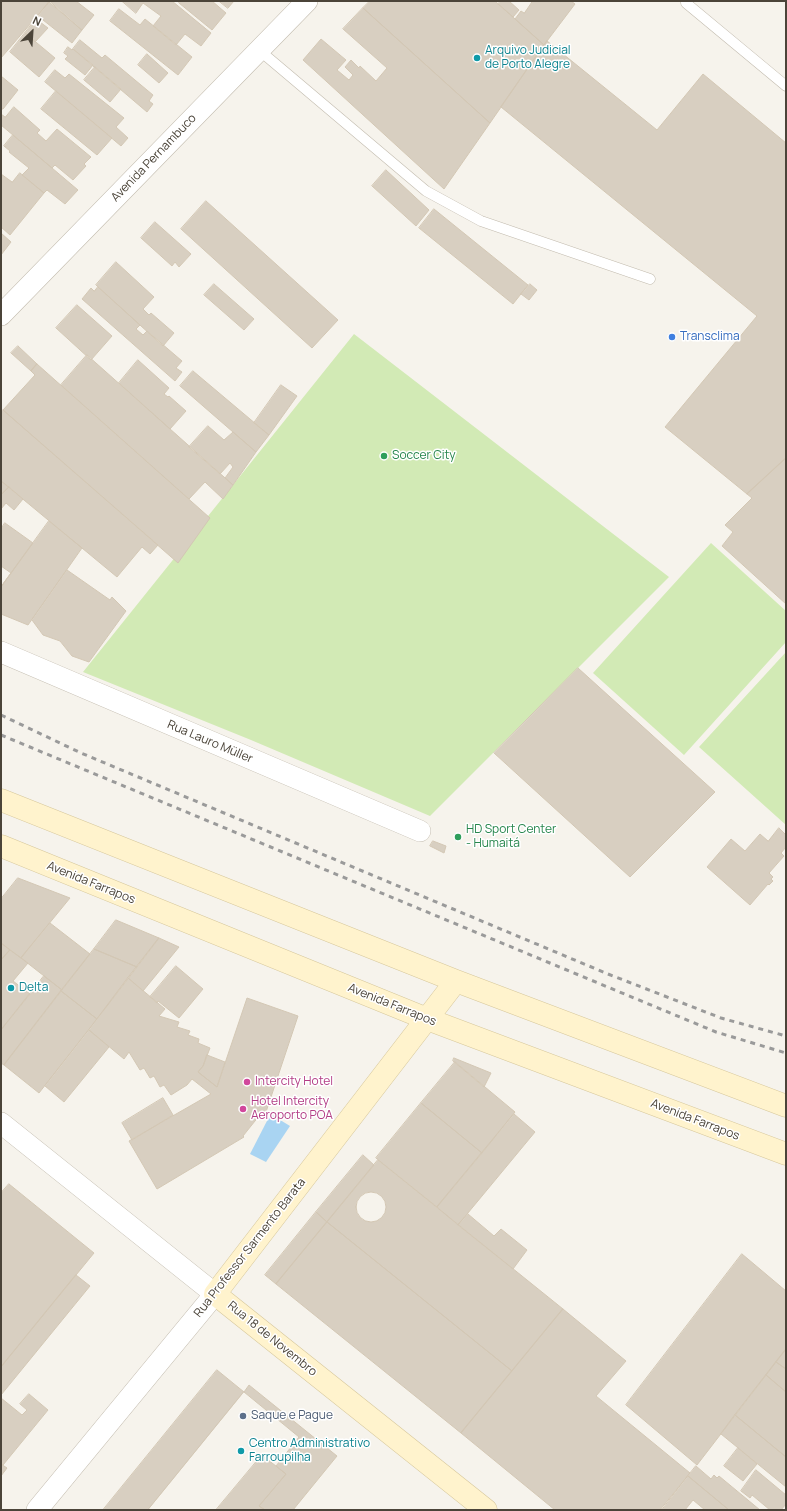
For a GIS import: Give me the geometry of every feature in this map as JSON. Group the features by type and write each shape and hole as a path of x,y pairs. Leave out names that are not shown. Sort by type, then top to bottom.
{"main road":[{"path":"1,800 456,981 786,1106"},
{"name":"Avenida Farrapos","path":"1,846 427,1019 786,1154"},
{"name":"Rua Professor Sarmento Barata","path":"215,1294 456,981"},
{"name":"Rua 18 de Novembro","path":"215,1294 486,1510"}],"street":[{"name":"Avenida Pernambuco","path":"1,315 306,1"},
{"name":"Rua Lauro Müller","path":"1,652 420,831"},
{"name":"Rua 18 de Novembro","path":"1,1123 215,1294"},
{"name":"Rua Professor Sarmento Barata","path":"37,1510 215,1294"}],"lane":[{"path":"686,1 686,3 786,86"},
{"path":"259,50 426,191 482,221 650,279"}],"green space":[{"name":"Soccer City","path":"354,334 669,577 430,816 251,740 83,672"},
{"path":"711,543 786,611 786,642 684,755 593,673"},
{"path":"786,652 786,825 699,747"}],"water":[{"path":"272,1115 290,1126 266,1162 250,1154 269,1117"}],"building":[{"path":"1,1 50,1 1,58"},
{"path":"50,1 76,1 94,15 82,30"},
{"path":"122,1 172,1 211,33 201,46 185,34 176,45 153,26 161,16 143,3 136,13"},
{"path":"180,1 212,1 226,13 212,30 179,3"},
{"path":"219,1 234,1 228,8"},
{"name":"Arquivo Judicial de Porto Alegre","path":"370,1 495,1 544,45 490,123 363,8"},
{"path":"501,1 509,1 519,10 513,17 498,4"},
{"path":"533,1 571,1 575,4 544,45 515,19 521,11 524,13"},
{"path":"49,2 82,30 72,43 38,16"},
{"path":"363,8 490,123 444,189 303,60 321,39 346,60 337,70 349,80 353,75 345,67 351,60 376,81 387,68 343,29"},
{"path":"119,9 140,25 145,19 192,57 178,75 110,21"},
{"path":"36,19 48,28 35,42 25,33"},
{"path":"25,33 55,58 39,77 10,52"},
{"path":"80,40 102,58 105,55 153,95 149,101 153,104 147,112 73,49"},
{"path":"547,41 657,130 703,74 786,143 786,458 747,494 665,427 757,316 501,107"},
{"path":"68,47 72,50 73,49 93,65 85,75 65,59 68,56 64,53"},
{"path":"147,54 168,73 159,83 138,65"},
{"path":"95,67 121,89 110,102 84,80"},
{"path":"55,70 65,78 69,74 124,118 116,127 128,138 121,146 45,82"},
{"path":"1,76 18,90 3,109 1,109"},
{"path":"56,91 112,138 97,155 41,109"},
{"path":"14,107 40,130 37,133 46,141 57,129 91,157 84,164 86,166 73,180 55,165 52,168 1,125 1,114 5,117"},
{"path":"13,135 78,190 65,204 47,190 44,193 22,175 29,168 9,152 10,151 4,146"},
{"path":"386,170 429,210 416,226 372,186"},
{"path":"20,173 44,193 10,235 1,227 1,174 12,182"},
{"path":"206,201 338,320 312,348 181,229"},
{"path":"434,209 528,285 513,304 419,228"},
{"path":"155,222 191,254 179,267 175,262 172,266 141,238"},
{"path":"1,233 11,242 1,255"},
{"path":"116,262 154,297 143,309 149,315 151,313 174,333 163,346 96,285"},
{"path":"214,284 254,319 244,330 204,295"},
{"path":"530,284 537,290 529,300 521,294"},
{"path":"98,287 140,325 136,329 143,335 147,331 182,361 176,368 182,372 175,381 82,299 91,288 94,291"},
{"path":"77,305 112,336 91,360 56,328"},
{"path":"18,346 37,364 31,371 11,353"},
{"path":"87,355 233,485 223,499 205,482 189,499 61,385"},
{"path":"138,360 169,388 164,394 168,397 169,396 186,411 170,429 119,383"},
{"path":"37,364 210,518 178,563 3,410 35,375 31,371"},
{"path":"193,371 269,435 256,452 180,386"},
{"path":"281,385 297,396 269,435 254,423"},
{"path":"3,410 158,545 150,554 142,547 117,577 1,481 1,412"},
{"path":"208,426 224,440 233,432 256,452 233,485 225,478 233,467 230,463 220,474 189,447"},
{"path":"786,458 786,604 722,546 733,532 725,525 752,498 747,494"},
{"path":"1,481 9,487 1,495"},
{"path":"9,487 23,499 14,510 6,503 1,509 1,495"},
{"path":"49,521 82,548 28,625 1,614 1,587"},
{"path":"5,523 33,543 1,587 1,529"},
{"path":"1,566 11,573 1,587"},
{"path":"67,570 110,600 112,597 126,611 89,662 72,656 60,641 43,635 32,620"},
{"path":"578,668 715,792 630,877 494,753"},
{"path":"779,828 786,835 786,847 781,853 784,856 769,873 773,877 771,879 773,881 769,885 768,884 750,905 707,867 731,839 745,851 760,834 768,841"},
{"path":"433,841 446,846 444,853 430,846"},
{"path":"18,878 70,898 21,958 1,943 1,899"},
{"path":"116,920 159,938 137,967 94,949"},
{"path":"50,923 90,954 62,990 21,958"},
{"path":"159,938 179,947 143,991 128,978"},
{"path":"1,943 10,950 1,960"},
{"path":"94,949 137,967 97,1019 61,991"},
{"name":"Delta","path":"10,950 28,963 13,981 30,994 1,1030 1,960"},
{"path":"176,966 203,989 179,1018 158,1001 157,1003 150,997"},
{"path":"44,976 62,990 4,1065 1,1063 1,1030"},
{"name":"Intercity Hotel","path":"128,978 165,1009 159,1016 179,1022 177,1027 190,1031 188,1035 199,1039 198,1043 210,1048 203,1066 198,1072 217,1087 247,998 298,1016 266,1112 263,1111 243,1136 244,1137 157,1189 129,1141 211,1094 192,1079 187,1085 171,1095 164,1085 160,1087 154,1076 150,1078 144,1068 140,1070 129,1052 124,1059 89,1030"},
{"path":"61,991 97,1019 39,1093 4,1065"},
{"path":"89,1030 109,1047 64,1102 45,1086"},
{"path":"207,1055 225,1062 217,1087 198,1072 203,1066"},
{"path":"454,1058 491,1073 484,1087 453,1061"},
{"path":"455,1062 515,1112 482,1153 421,1103"},
{"path":"163,1098 173,1115 132,1140 122,1123"},
{"path":"421,1103 482,1153 437,1207 376,1158"},
{"path":"514,1114 535,1132 458,1225 437,1207"},
{"path":"363,1155 374,1165 327,1222 316,1212"},
{"path":"378,1160 563,1309 512,1371 327,1222"},
{"path":"9,1184 94,1253 1,1367 1,1193"},
{"path":"371,1192 382,1196 386,1207 382,1218 371,1222 360,1218 356,1207 360,1196"},
{"path":"316,1212 327,1222 276,1284 265,1275"},
{"path":"468,1214 494,1236 501,1229 527,1250 513,1269 458,1225"},
{"path":"327,1222 512,1371 461,1433 276,1284"},
{"path":"742,1254 786,1291 786,1349 697,1465 626,1405"},
{"path":"76,1275 90,1286 1,1395 1,1367"},
{"path":"563,1309 626,1361 596,1396 690,1473 660,1510 555,1510 461,1433"},
{"path":"786,1349 786,1369 776,1362"},
{"path":"776,1362 786,1369 786,1392 766,1375"},
{"path":"217,1370 244,1392 249,1385 337,1456 293,1510 103,1510"},
{"path":"766,1375 786,1392 786,1457 735,1415"},
{"name":"Centro Administrativo Farroupilha","path":"244,1392 299,1437 276,1466 286,1474 259,1506 265,1510 148,1510"},
{"path":"29,1394 48,1410 3,1465 1,1464 1,1398 22,1415 27,1410 20,1404"},
{"path":"735,1415 786,1457 786,1487 721,1434"},
{"path":"738,1448 757,1464 743,1481 724,1466"},
{"path":"262,1455 286,1474 259,1506 265,1510 216,1510"},
{"path":"1,1464 7,1468 1,1476"},
{"path":"696,1466 711,1479 714,1475 717,1478 719,1476 760,1510 729,1510 688,1476"},
{"path":"756,1470 786,1495 786,1504 781,1510 770,1510 752,1495 750,1498 741,1491"},
{"path":"688,1476 729,1510 705,1510 693,1500 685,1510 662,1510"}],"railway":[{"path":"1,715 81,753 608,974 721,1018 786,1036"},
{"path":"1,735 716,1032 786,1053"}],"place":[{"name":"Arquivo Judicial de Porto Alegre","path":"477,58"},
{"name":"Transclima","path":"672,337"},
{"name":"Soccer City","path":"384,456"},
{"name":"HD Sport Center - Humaitá","path":"458,837"},
{"name":"Delta","path":"11,988"},
{"name":"Intercity Hotel","path":"247,1082"},
{"name":"Hotel Intercity Aeroporto POA","path":"243,1109"},
{"name":"Saque e Pague","path":"243,1416"},
{"name":"Centro Administrativo Farroupilha","path":"241,1451"}]}
